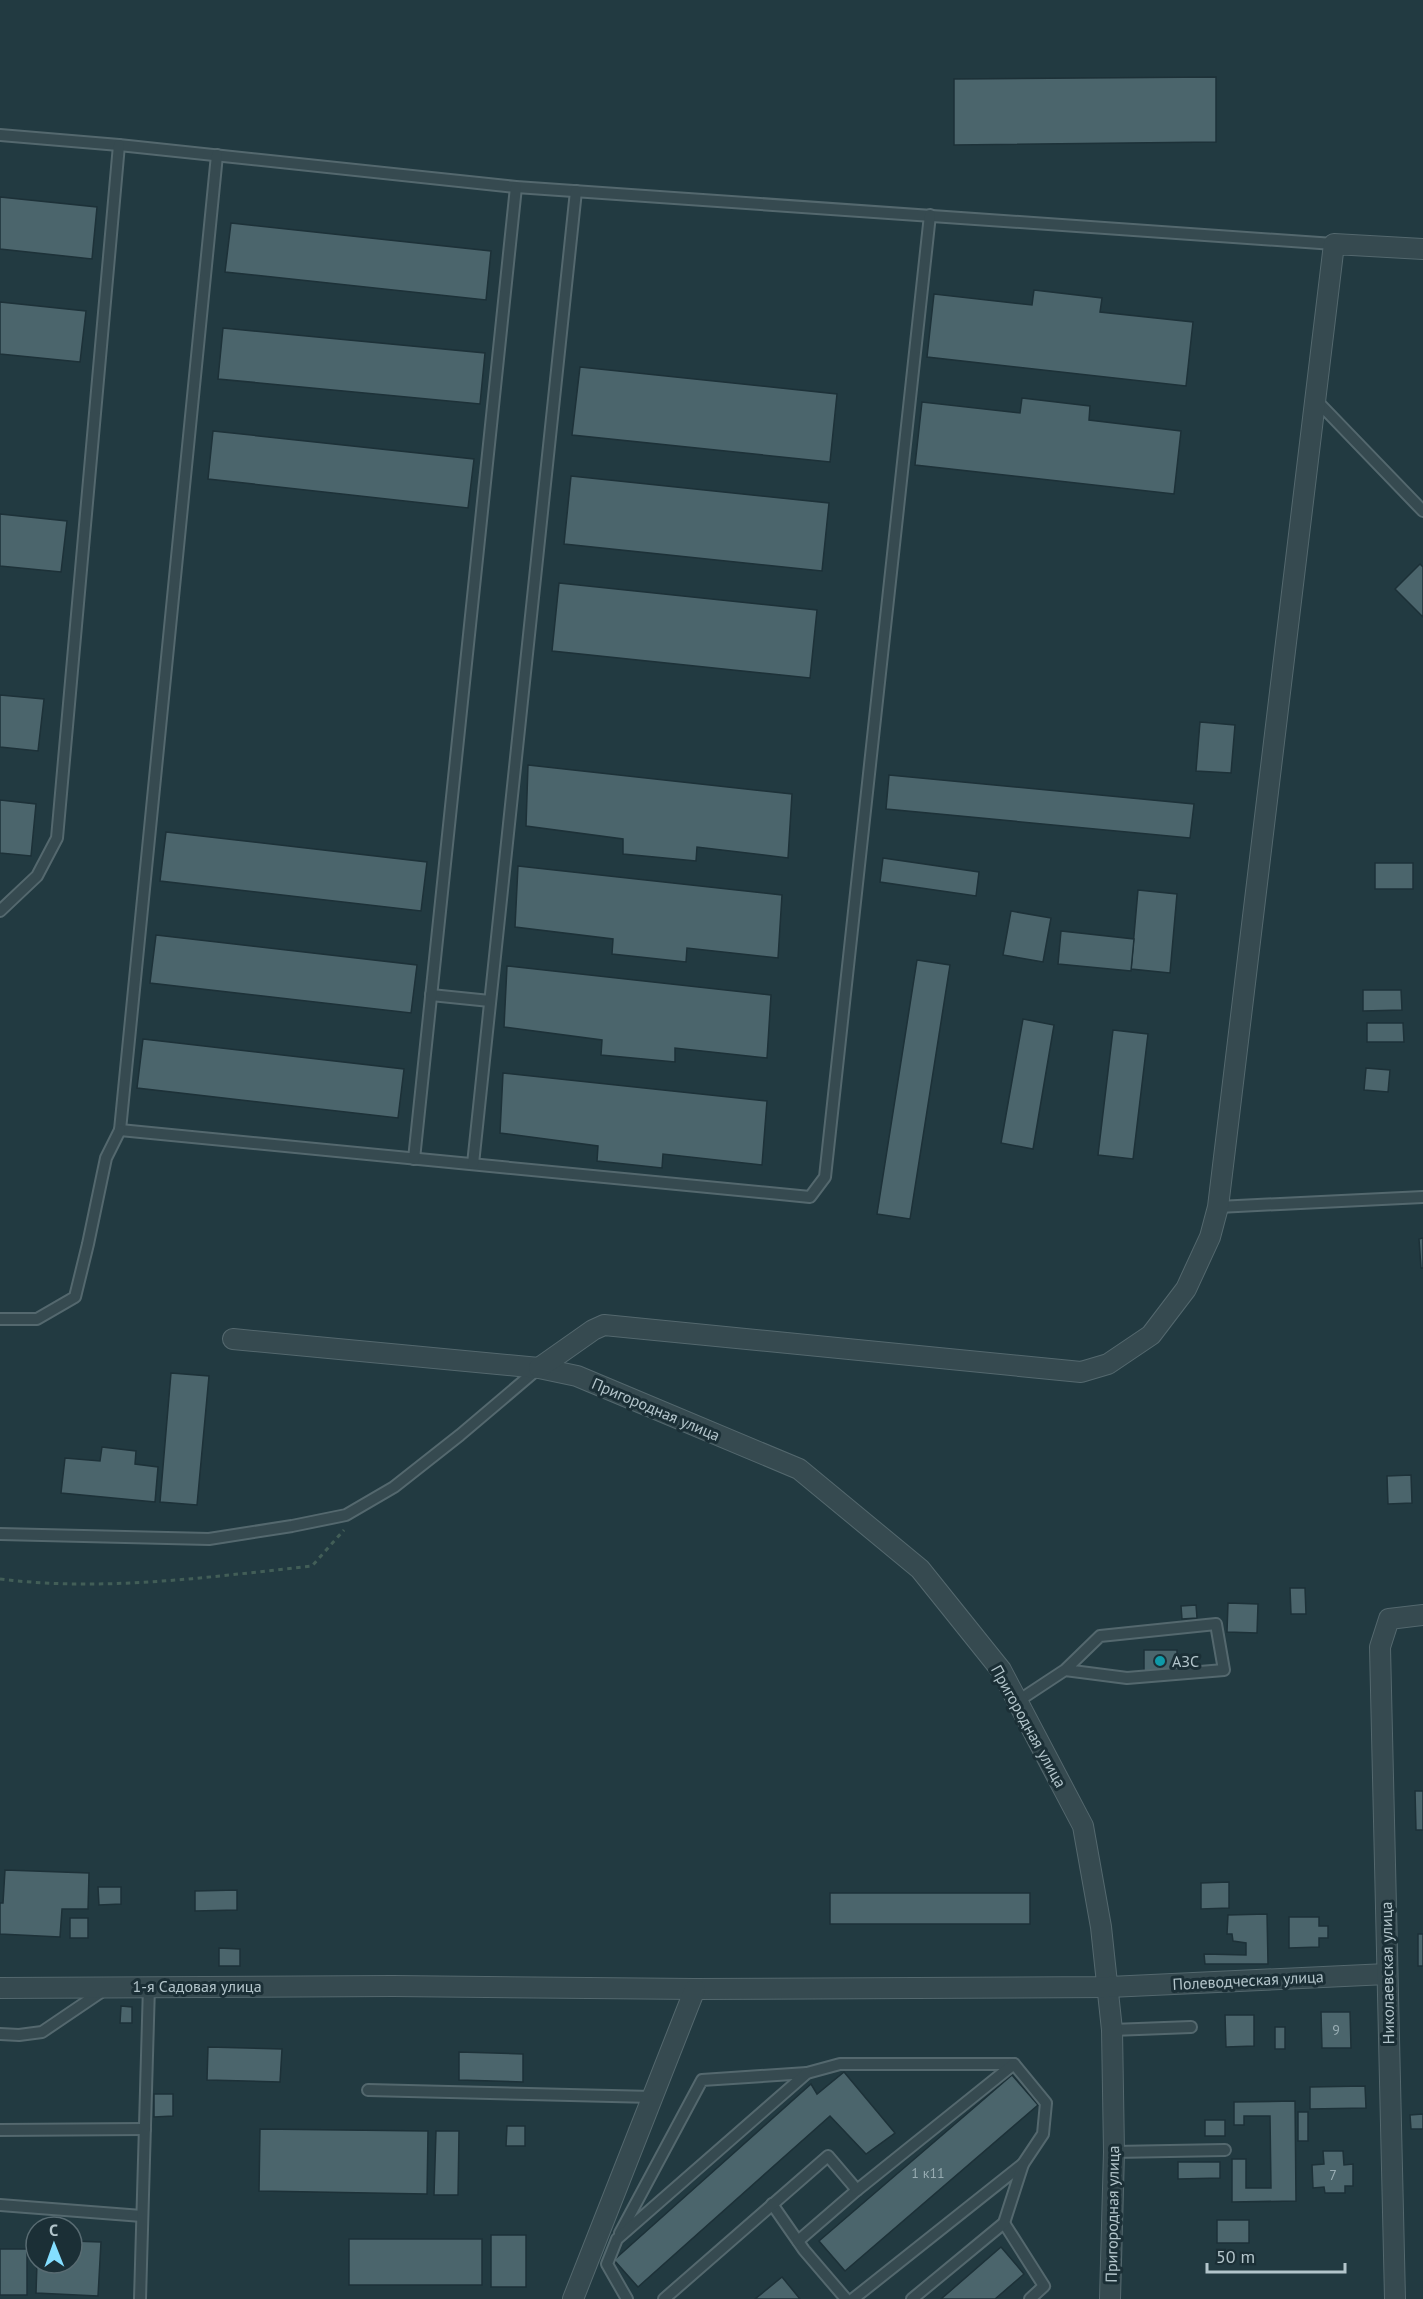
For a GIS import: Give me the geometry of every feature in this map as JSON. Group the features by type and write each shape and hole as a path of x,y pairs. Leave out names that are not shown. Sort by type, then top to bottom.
{"street":[{"path":"539,1368 593,1330 604,1325 1081,1372 1108,1364 1151,1335 1186,1288 1209,1237 1218,1207 1334,244 1423,249"},
{"name":"Пригородная улица","path":"232,1340 539,1368 577,1376 799,1468 920,1569 1001,1670 1083,1826 1101,1927 1112,2030 1114,2152 1110,2299"},
{"name":"Николаевская улица","path":"1395,2299 1380,1647 1389,1619 1423,1615"},
{"name":"Полеводческая улица","path":"695,1989 1108,1987 1387,1974"},
{"name":"1-я Садовая улица","path":"0,1988 393,1986 695,1989"},
{"path":"573,2299 695,1989"}],"lane":[{"path":"0,135 119,145 516,187 1334,244"},
{"path":"0,911 37,876 57,838 119,145"},
{"path":"0,1319 37,1319 75,1297 106,1158 120,1130 217,155"},
{"path":"414,1159 516,187"},
{"path":"473,1164 576,191"},
{"path":"120,1130 810,1197 825,1177 930,215"},
{"path":"1315,399 1423,511"},
{"path":"431,995 490,1001"},
{"path":"1218,1207 1423,1197"},
{"path":"0,1534 209,1539 346,1515 394,1487 460,1436 539,1368"},
{"path":"1017,1701 1065,1670 1100,1636 1216,1624 1224,1670 1127,1678 1065,1670"},
{"path":"140,2299 149,1986"},
{"path":"0,2034 19,2035 42,2032 108,1987"},
{"path":"1112,2030 1191,2026"},
{"path":"627,2299 607,2264 617,2239 702,2080 807,2073 840,2064 1014,2064"},
{"path":"912,2299 1004,2223 1023,2164 1043,2134 1046,2103 1014,2064"},
{"path":"798,2241 857,2190 1014,2064"},
{"path":"617,2239 807,2073"},
{"path":"368,2090 653,2097"},
{"path":"0,2130 145,2128"},
{"path":"1114,2152 1225,2150"},
{"path":"664,2299 828,2156 857,2190"},
{"path":"853,2299 1023,2164"},
{"path":"772,2204 798,2241 846,2299"},
{"path":"0,2205 142,2216"},
{"path":"1004,2223 1044,2286 1041,2299"},
{"path":"1030,2299 1044,2286"}],"path":[{"path":"0,1579 43,1585 167,1581 312,1566 348,1526"}],"building":[{"path":"1216,77 1216,142 954,145 954,79"},
{"path":"0,197 97,207 92,259 0,249"},
{"path":"231,223 491,251 486,300 225,272"},
{"path":"1034,290 1102,298 1100,312 1193,322 1186,386 927,357 934,294 1032,305"},
{"path":"0,302 86,311 80,362 0,354"},
{"path":"223,328 485,353 480,404 218,379"},
{"path":"580,367 837,394 830,462 572,435"},
{"path":"1022,398 1090,406 1089,420 1181,431 1174,494 915,465 922,402 1020,413"},
{"path":"213,431 474,459 468,508 208,479"},
{"path":"571,476 829,503 822,571 564,544"},
{"path":"0,514 67,521 61,572 0,566"},
{"path":"1420,564 1423,567 1423,617 1395,589"},
{"path":"559,583 817,610 810,678 552,651"},
{"path":"0,695 44,699 38,751 0,747"},
{"path":"1200,722 1235,725 1231,773 1196,771"},
{"path":"528,765 792,794 788,858 697,847 696,861 623,854 623,839 526,826"},
{"path":"889,775 1194,804 1190,838 886,809"},
{"path":"0,800 36,804 31,856 0,853"},
{"path":"166,832 427,862 421,911 160,881"},
{"path":"883,858 979,872 976,896 880,882"},
{"path":"1375,863 1413,863 1413,889 1375,889"},
{"path":"518,866 782,895 778,958 687,948 686,962 612,954 613,939 515,927"},
{"path":"1138,890 1177,894 1170,973 1131,969"},
{"path":"1011,911 1051,918 1043,962 1003,955"},
{"path":"1061,931 1134,939 1131,971 1058,964"},
{"path":"156,935 417,965 411,1013 150,983"},
{"path":"917,960 950,965 910,1219 877,1214"},
{"path":"507,966 771,995 767,1058 675,1048 675,1062 601,1055 602,1040 504,1027"},
{"path":"1363,990 1401,990 1402,1010 1363,1011"},
{"path":"1023,1019 1054,1025 1033,1149 1001,1143"},
{"path":"1367,1023 1403,1023 1404,1042 1367,1042"},
{"path":"1113,1030 1148,1034 1133,1159 1098,1155"},
{"path":"143,1039 404,1069 398,1118 137,1088"},
{"path":"1366,1068 1390,1070 1388,1092 1364,1090"},
{"path":"503,1073 767,1101 762,1165 663,1154 662,1168 597,1161 598,1146 500,1133"},
{"path":"1423,1238 1423,1268 1421,1268 1419,1239"},
{"path":"171,1373 209,1376 197,1505 160,1502"},
{"path":"102,1447 136,1451 135,1464 158,1467 155,1502 61,1493 65,1458 100,1461"},
{"path":"1411,1475 1412,1503 1388,1504 1387,1476"},
{"path":"1290,1588 1305,1588 1306,1614 1291,1614"},
{"path":"1228,1603 1258,1604 1257,1633 1227,1632"},
{"path":"1196,1605 1197,1618 1182,1619 1181,1606"},
{"name":"АЗС","path":"1144,1650 1177,1650 1177,1672 1144,1673"},
{"path":"1415,1791 1423,1791 1423,1830 1416,1830"},
{"path":"5,1870 89,1873 88,1909 62,1909 60,1937 0,1934 0,1903 3,1903"},
{"path":"1229,1882 1229,1908 1201,1909 1201,1883"},
{"path":"98,1887 121,1887 121,1904 99,1905"},
{"path":"237,1890 237,1910 195,1911 195,1891"},
{"path":"830,1893 1030,1893 1030,1924 830,1924"},
{"path":"1267,1914 1268,1964 1205,1964 1204,1954 1246,1955 1246,1943 1233,1941 1232,1934 1227,1934 1228,1915"},
{"path":"1289,1917 1319,1917 1319,1926 1328,1926 1328,1938 1319,1938 1319,1947 1289,1948"},
{"path":"70,1918 88,1918 88,1938 70,1938"},
{"path":"1418,1934 1423,1934 1423,1966 1418,1966"},
{"path":"219,1948 240,1949 240,1966 219,1966"},
{"path":"121,2006 132,2007 132,2023 120,2023"},
{"path":"1321,2012 1350,2012 1351,2048 1322,2048"},
{"path":"1225,2015 1254,2015 1254,2046 1226,2047"},
{"path":"1275,2027 1285,2027 1285,2049 1275,2049"},
{"path":"208,2047 282,2049 280,2082 207,2080"},
{"path":"459,2052 523,2054 523,2082 459,2080"},
{"path":"844,2072 895,2133 866,2154 830,2116 638,2287 614,2260 811,2084 817,2094"},
{"path":"1012,2075 1038,2105 845,2271 819,2241"},
{"path":"1365,2086 1366,2108 1310,2109 1310,2087"},
{"path":"154,2094 173,2094 173,2116 154,2117"},
{"path":"1295,2101 1296,2201 1232,2202 1232,2159 1246,2159 1246,2188 1271,2188 1270,2116 1244,2116 1244,2125 1234,2125 1234,2102"},
{"path":"1298,2112 1308,2112 1308,2141 1298,2141"},
{"path":"1423,2114 1423,2129 1411,2129 1410,2115"},
{"path":"1205,2120 1225,2120 1225,2136 1205,2136"},
{"path":"507,2126 525,2126 525,2146 506,2146"},
{"path":"260,2129 428,2131 427,2194 259,2191"},
{"path":"436,2131 459,2131 458,2195 434,2195"},
{"path":"1323,2151 1343,2151 1344,2165 1353,2164 1353,2186 1345,2186 1345,2193 1325,2193 1324,2187 1313,2188 1312,2165 1324,2164"},
{"path":"1178,2162 1220,2162 1220,2178 1178,2179"},
{"path":"1217,2220 1249,2220 1249,2243 1217,2243"},
{"path":"491,2235 526,2235 526,2287 491,2287"},
{"path":"349,2239 482,2239 482,2285 349,2285"},
{"path":"84,2241 101,2242 98,2296 36,2293 37,2275 84,2275"},
{"path":"1001,2247 1024,2274 995,2299 941,2299"},
{"path":"0,2249 24,2249 27,2295 0,2295"},
{"path":"782,2277 800,2299 755,2299"}],"place":[{"name":"АЗС","path":"1160,1661"}]}
